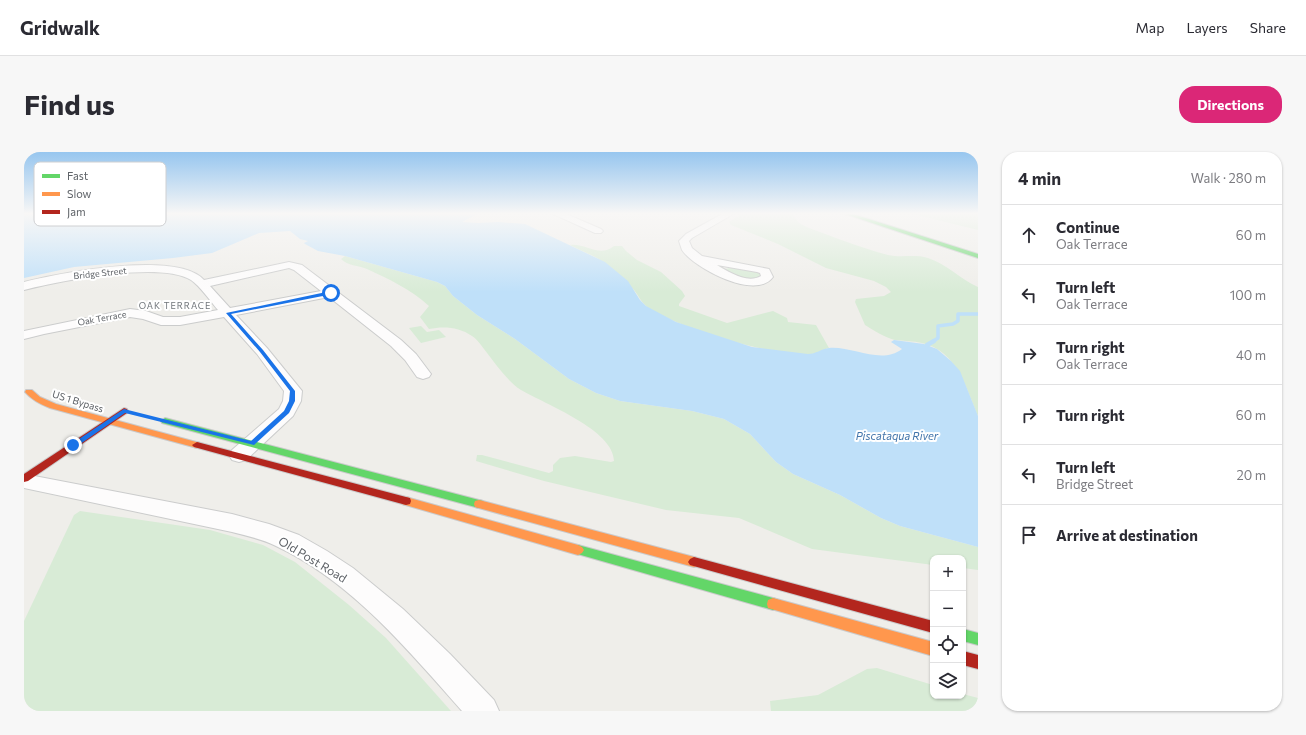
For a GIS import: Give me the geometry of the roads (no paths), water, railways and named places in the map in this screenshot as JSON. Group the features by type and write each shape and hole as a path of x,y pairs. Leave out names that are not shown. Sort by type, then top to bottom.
{"main road":[{"path":"924,239 978,256"},
{"path":"26,391 50,393"},
{"name":"US 1 Bypass","path":"26,391 37,399 53,406 109,422 306,473 930,648"},
{"path":"24,480 109,422 128,412 109,407"},
{"path":"155,419 930,626"},
{"path":"966,636 978,639"},
{"path":"966,659 978,662"}],"street":[{"path":"686,239 684,241 687,249 699,259 732,278 745,281 762,281 767,277 765,271 755,268 699,259"},
{"path":"238,456 287,412 292,401 292,391 262,351 201,284 265,269 292,266 301,269 396,343 411,357 423,374"},
{"name":"Bridge Street","path":"24,286 57,279 100,273 152,269 177,270 192,275 201,284"},
{"name":"Oak Terrace","path":"24,335 42,330 130,313 140,313 161,321 169,322 228,313 331,293"},
{"name":"Old Post Road","path":"24,480 219,520 263,531 290,542 344,576 374,600 450,675 483,711"}],"water":[{"name":"Piscataqua River","path":"24,239 245,239 212,253 74,267 24,278"},
{"name":"Piscataqua River","path":"300,239 557,239 605,262 628,281 640,300 646,306 676,322 752,347 808,354 829,348 838,348 867,354 885,355 902,349 891,342 894,340 924,344 937,349 960,371 978,416 978,547 900,526 881,518 840,495 793,474 776,462 750,434 724,419 692,411 620,401 596,393 569,379 515,339 477,315 453,296 445,286 437,282 345,256 318,251 304,243 308,241"}],"waterway":[{"path":"932,342 938,338 938,326 953,324 958,321 958,314 978,314"},
{"path":"927,345 934,341"}],"district":[{"name":"OAK TERRACE","path":"175,305"}]}
